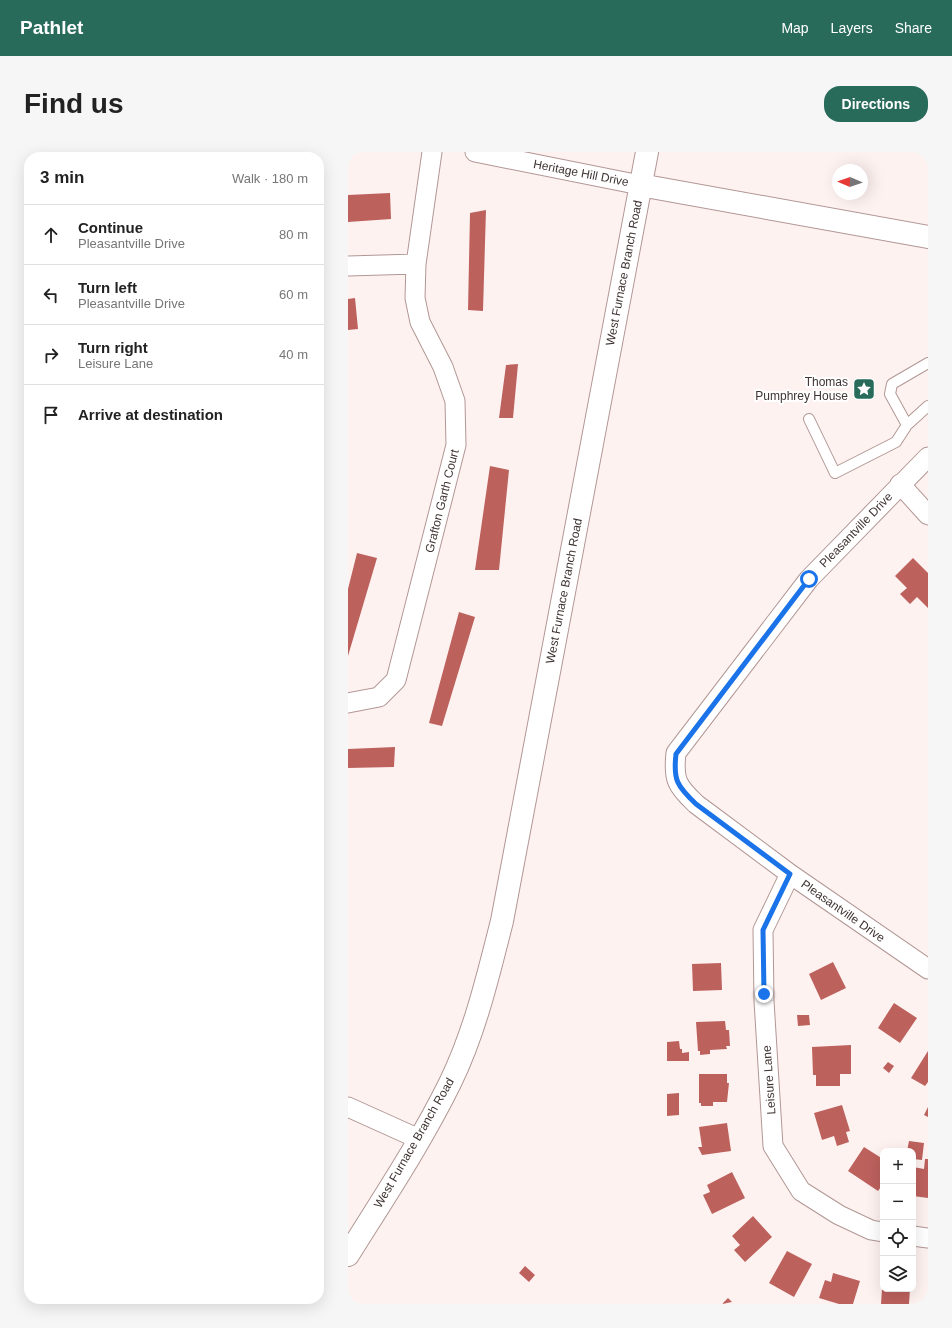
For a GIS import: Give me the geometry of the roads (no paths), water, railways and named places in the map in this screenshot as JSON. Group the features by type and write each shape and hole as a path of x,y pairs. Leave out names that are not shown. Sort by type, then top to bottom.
{"main road":[{"path":"640,185 647,152"},
{"name":"West Furnace Branch Road","path":"348,1255 419,1139 450,1082 472,1029 502,921 640,185 928,237"}],"street":[{"name":"Grafton Garth Court","path":"348,703 379,697 396,680 456,445 455,400 443,367 420,322 415,298 416,264 432,152"},
{"name":"Heritage Hill Drive","path":"475,152 640,185"},
{"path":"348,266 416,264"},
{"name":"Pleasantville Drive","path":"928,457 809,579 676,754 674,772 682,791 696,804 790,874 928,969"},
{"path":"900,484 928,514"},
{"name":"Leisure Lane","path":"790,874 763,930 764,1001 773,1146 801,1191 839,1215 870,1230 880,1232"},
{"path":"348,1107 419,1139"},
{"path":"916,1236 928,1238"}],"lane":[{"path":"907,425 890,394 892,384 928,364"},
{"path":"808,419 835,473 896,442 907,425 928,406"}],"place":[{"name":"Thomas Pumphrey House","path":"864,389"}]}
